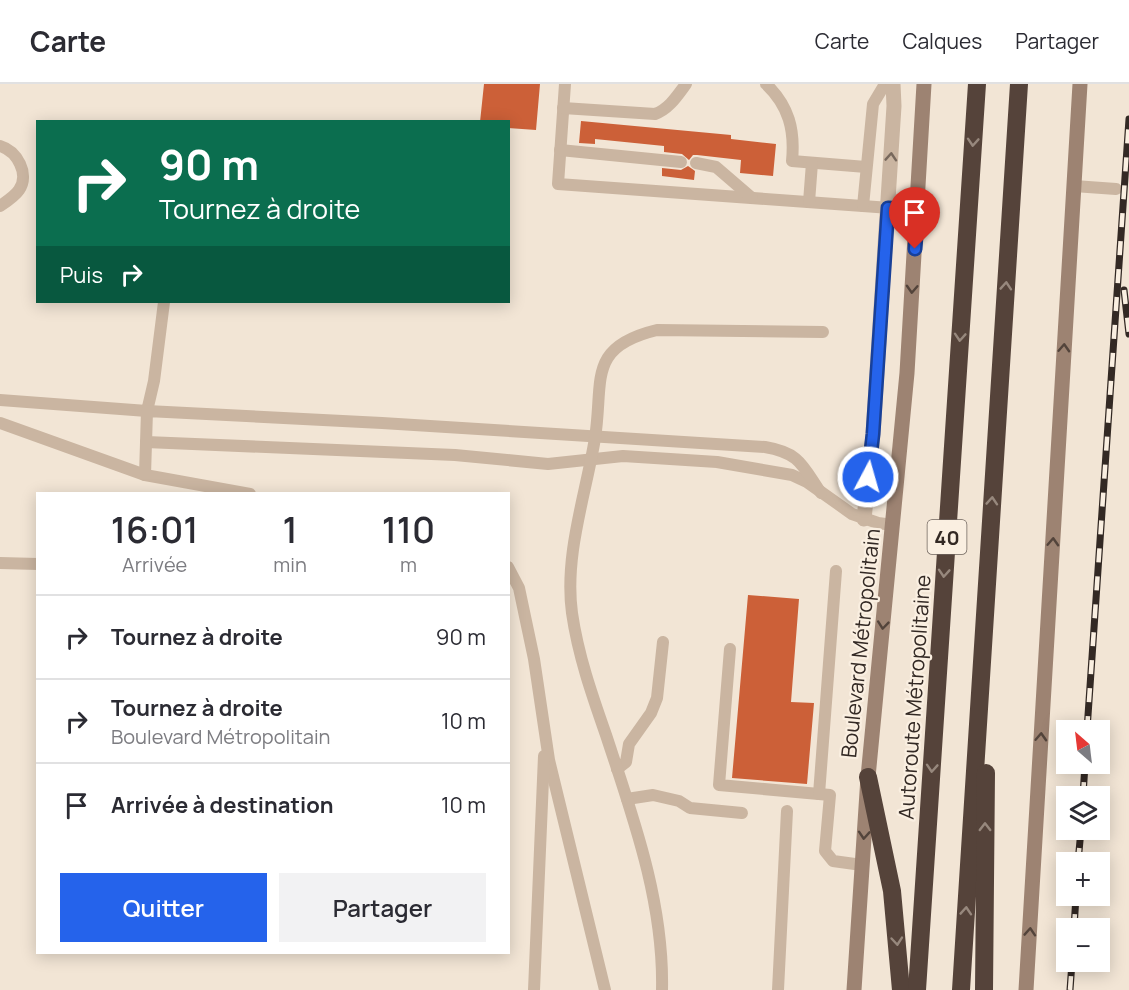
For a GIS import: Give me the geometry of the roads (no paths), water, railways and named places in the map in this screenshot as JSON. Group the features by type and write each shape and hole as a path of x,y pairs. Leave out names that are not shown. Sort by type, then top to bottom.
{"highway":[{"name":"Autoroute Métropolitaine","path":"917,990 976,84"},
{"name":"40","path":"960,990 1019,84"},
{"path":"984,990 987,580"},
{"path":"868,777 892,891 901,990"}],"main road":[{"name":"Boulevard Métropolitain","path":"854,990 868,777 907,373 924,84"},
{"path":"1026,990 1080,84"}],"street":[{"path":"864,519 873,434 894,106 893,84"}],"lane":[{"path":"565,84 558,184 918,210"},
{"path":"563,108 655,114 663,111 686,84"},
{"path":"766,84 783,104 789,117 794,142 792,161 866,167"},
{"path":"863,206 873,104 885,84"},
{"path":"0,146 15,156 22,167 24,177 19,190 0,206"},
{"path":"560,150 681,162"},
{"path":"696,163 716,167 752,198"},
{"path":"809,202 812,163"},
{"path":"1074,186 1116,189"},
{"path":"145,475 147,411 154,381 164,303"},
{"path":"662,990 663,956 659,923 649,877 627,799 584,670 572,610 571,588 575,538 595,436 602,366 610,353 638,335 657,330 823,332"},
{"path":"0,400 147,411 595,436 782,450 791,453 799,460 821,493"},
{"path":"0,423 145,475 239,492"},
{"path":"146,442 455,455 548,464 623,456 717,462 792,475 807,482 852,514 893,525"},
{"path":"0,563 36,564"},
{"path":"510,571 519,588 534,659 549,760 605,990"},
{"path":"819,794 836,571"},
{"path":"617,769 626,762 629,744 651,713 657,698 663,642"},
{"path":"730,649 719,785 830,795 825,851 838,863 862,865"},
{"path":"534,990 545,734"},
{"path":"627,799 652,795 679,801 690,808 742,813"},
{"path":"778,990 787,811"}],"railway":[{"path":"1088,720 1129,119"},
{"path":"1124,290 1129,334"},
{"path":"1084,774 1084,786"},
{"path":"1079,852 1080,840"},
{"path":"1075,906 1075,918"},
{"path":"1070,990 1071,972"}]}
